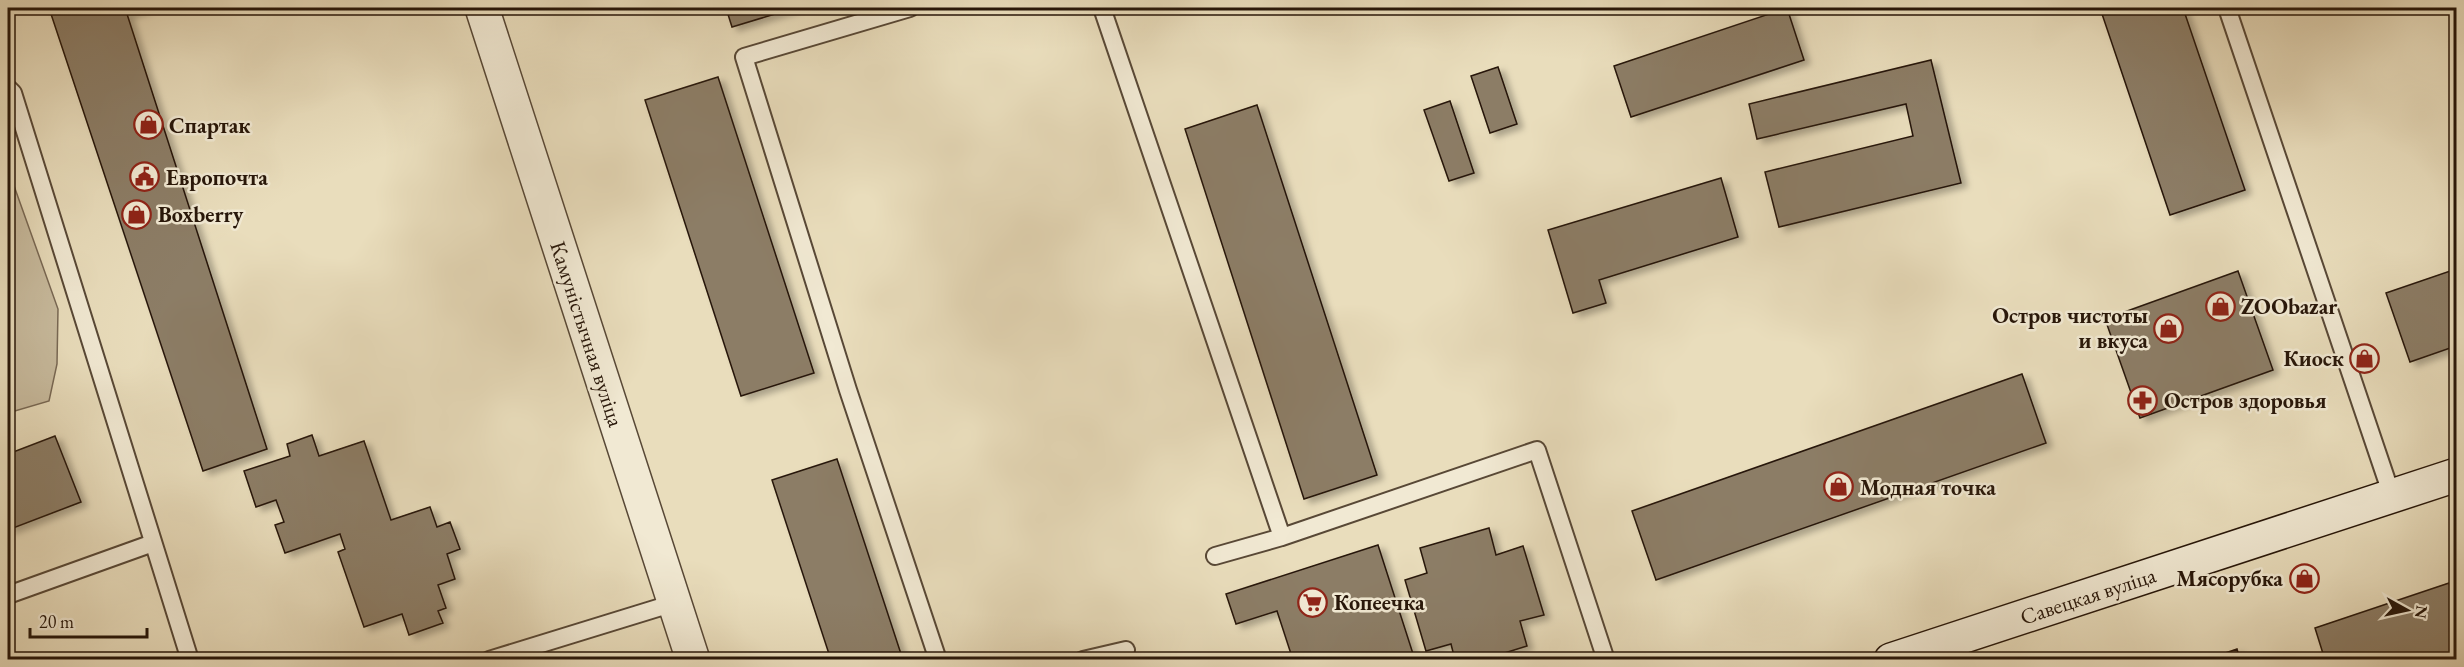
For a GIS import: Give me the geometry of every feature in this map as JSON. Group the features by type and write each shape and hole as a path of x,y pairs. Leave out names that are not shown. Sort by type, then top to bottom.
{"street":[{"name":"Камуністычная вуліца","path":"482,8 693,660"},
{"name":"Савецкая вуліца","path":"1890,660 2457,475"}],"lane":[{"path":"910,8 744,57 848,390 939,660"},
{"path":"1102,8 1282,537"},
{"path":"2227,8 2392,496"},
{"path":"8,88 13,93 190,660"},
{"path":"1215,556 1282,537 1537,450 1606,660"},
{"path":"8,595 153,543"},
{"path":"489,660 674,603"},
{"path":"1083,660 1126,650"}],"shaded area":[{"path":"8,169 58,309 57,364 49,401 8,413"}],"building":[{"path":"49,8 147,8 127,14 267,449 203,471"},
{"path":"726,8 795,8 732,27"},
{"path":"1787,8 1804,60 1631,117 1614,66"},
{"path":"2100,8 2183,8 2245,190 2170,215"},
{"path":"1931,60 1961,183 1779,227 1765,172 1913,136 1906,104 1757,139 1749,104"},
{"path":"1498,67 1517,124 1490,133 1471,76"},
{"path":"718,77 814,373 741,396 645,100"},
{"path":"1450,101 1474,173 1449,181 1424,110"},
{"path":"1257,105 1377,475 1304,499 1185,129"},
{"path":"1721,178 1738,237 1599,280 1606,303 1573,313 1548,230"},
{"path":"2456,269 2456,346 2410,362 2386,293"},
{"path":"2238,271 2273,370 2140,418 2105,319"},
{"path":"2022,374 2046,443 1656,580 1632,511"},
{"path":"312,435 319,456 364,441 391,520 430,507 437,527 450,522 460,549 447,554 455,579 438,585 446,608 438,611 443,623 409,635 402,614 364,627 338,552 345,549 340,534 285,553 275,525 284,522 276,500 256,507 244,471 290,456 287,444"},
{"path":"55,436 81,502 8,530 8,454"},
{"path":"837,459 903,660 831,660 772,480"},
{"path":"1489,528 1496,555 1523,546 1544,615 1520,621 1527,646 1482,660 1455,660 1451,644 1426,651 1405,580 1427,573 1420,548"},
{"name":"Копеечка","path":"1378,545 1415,660 1293,660 1277,611 1236,624 1226,594"},
{"path":"2449,583 2456,606 2456,652 2435,660 2325,660 2315,628"},
{"path":"2237,649 2240,660 2205,660"}],"place":[{"name":"Спартак","path":"148,125"},
{"name":"Европочта","path":"145,177"},
{"name":"Boxberry","path":"137,214"},
{"name":"ZOObazar","path":"2220,306"},
{"name":"Остров чистоты и вкуса","path":"2169,328"},
{"name":"Киоск","path":"2365,358"},
{"name":"Остров здоровья","path":"2143,400"},
{"name":"Модная точка","path":"1839,487"},
{"name":"Мясорубка","path":"2304,578"},
{"name":"Копеечка","path":"1313,602"}]}
